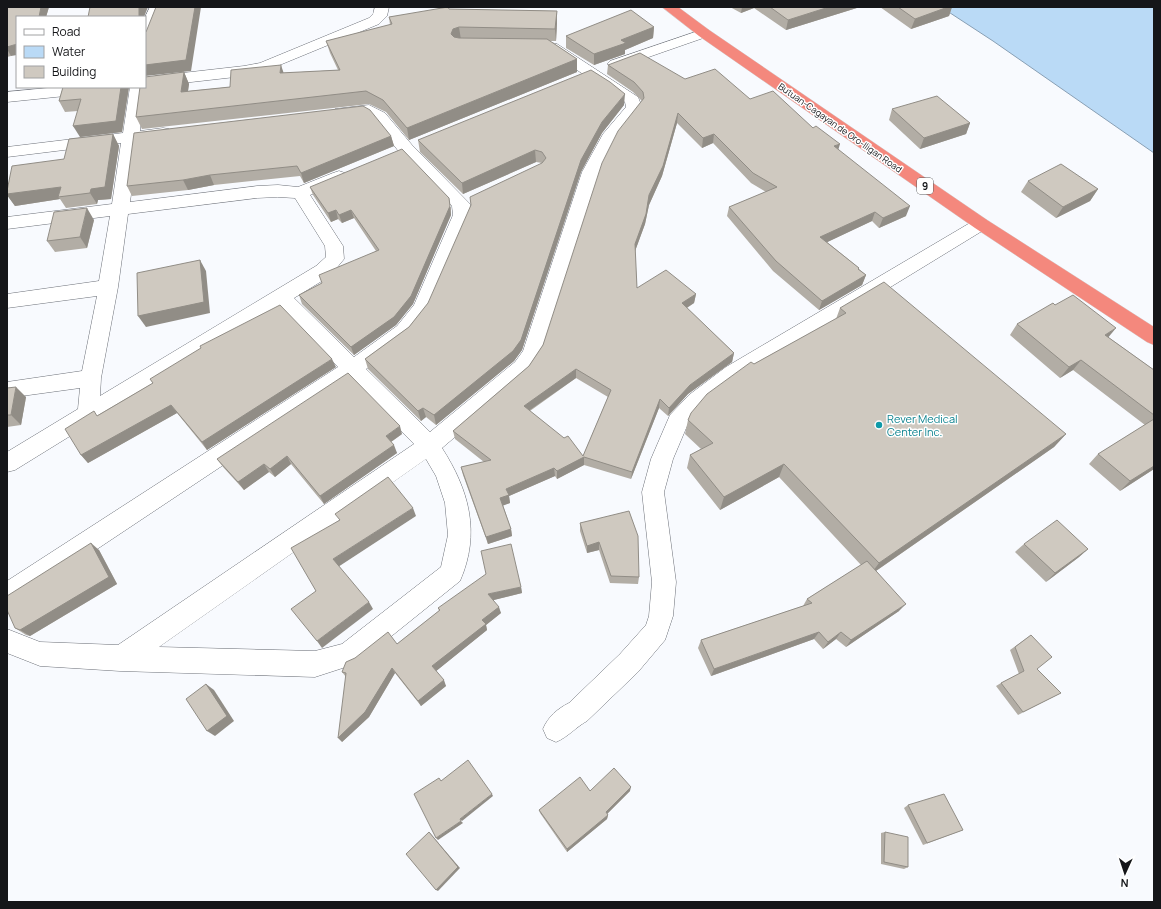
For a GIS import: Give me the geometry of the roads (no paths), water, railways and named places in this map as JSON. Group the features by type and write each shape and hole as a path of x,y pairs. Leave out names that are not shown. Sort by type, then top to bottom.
{"highway":[{"name":"Butuan-Cagayan de Oro-Iligan Road","path":"669,7 697,28 981,224 1154,338"}],"street":[{"path":"146,36 149,23 157,7"},
{"path":"146,83 244,71 265,66 374,22 380,16 382,7"},
{"path":"569,81 697,28"},
{"path":"120,658 429,445 522,368 532,353 591,172 609,138 634,107 632,100 556,48 548,46 532,46"},
{"path":"7,97 94,88"},
{"path":"88,413 91,378 108,287 138,88"},
{"path":"7,595 353,368 404,331 422,308 468,201 406,149 379,116 369,110 325,114"},
{"path":"7,152 177,132"},
{"path":"7,223 257,192 278,191 300,193 357,170"},
{"path":"7,463 323,271 335,259 334,246 300,193"},
{"path":"556,729 570,716 584,707 628,663 656,632 661,616 664,582 653,492 662,459 678,421 696,401 733,373 981,224"},
{"path":"7,301 108,287"},
{"path":"7,641 40,654 315,664 349,654 451,573 460,535 456,503 446,473 429,445 280,297"},
{"path":"7,390 91,378"}],"water":[{"path":"941,7 1154,7 1154,153 993,41"}],"place":[{"name":"Rever Medical Center Inc.","path":"879,425"}]}
